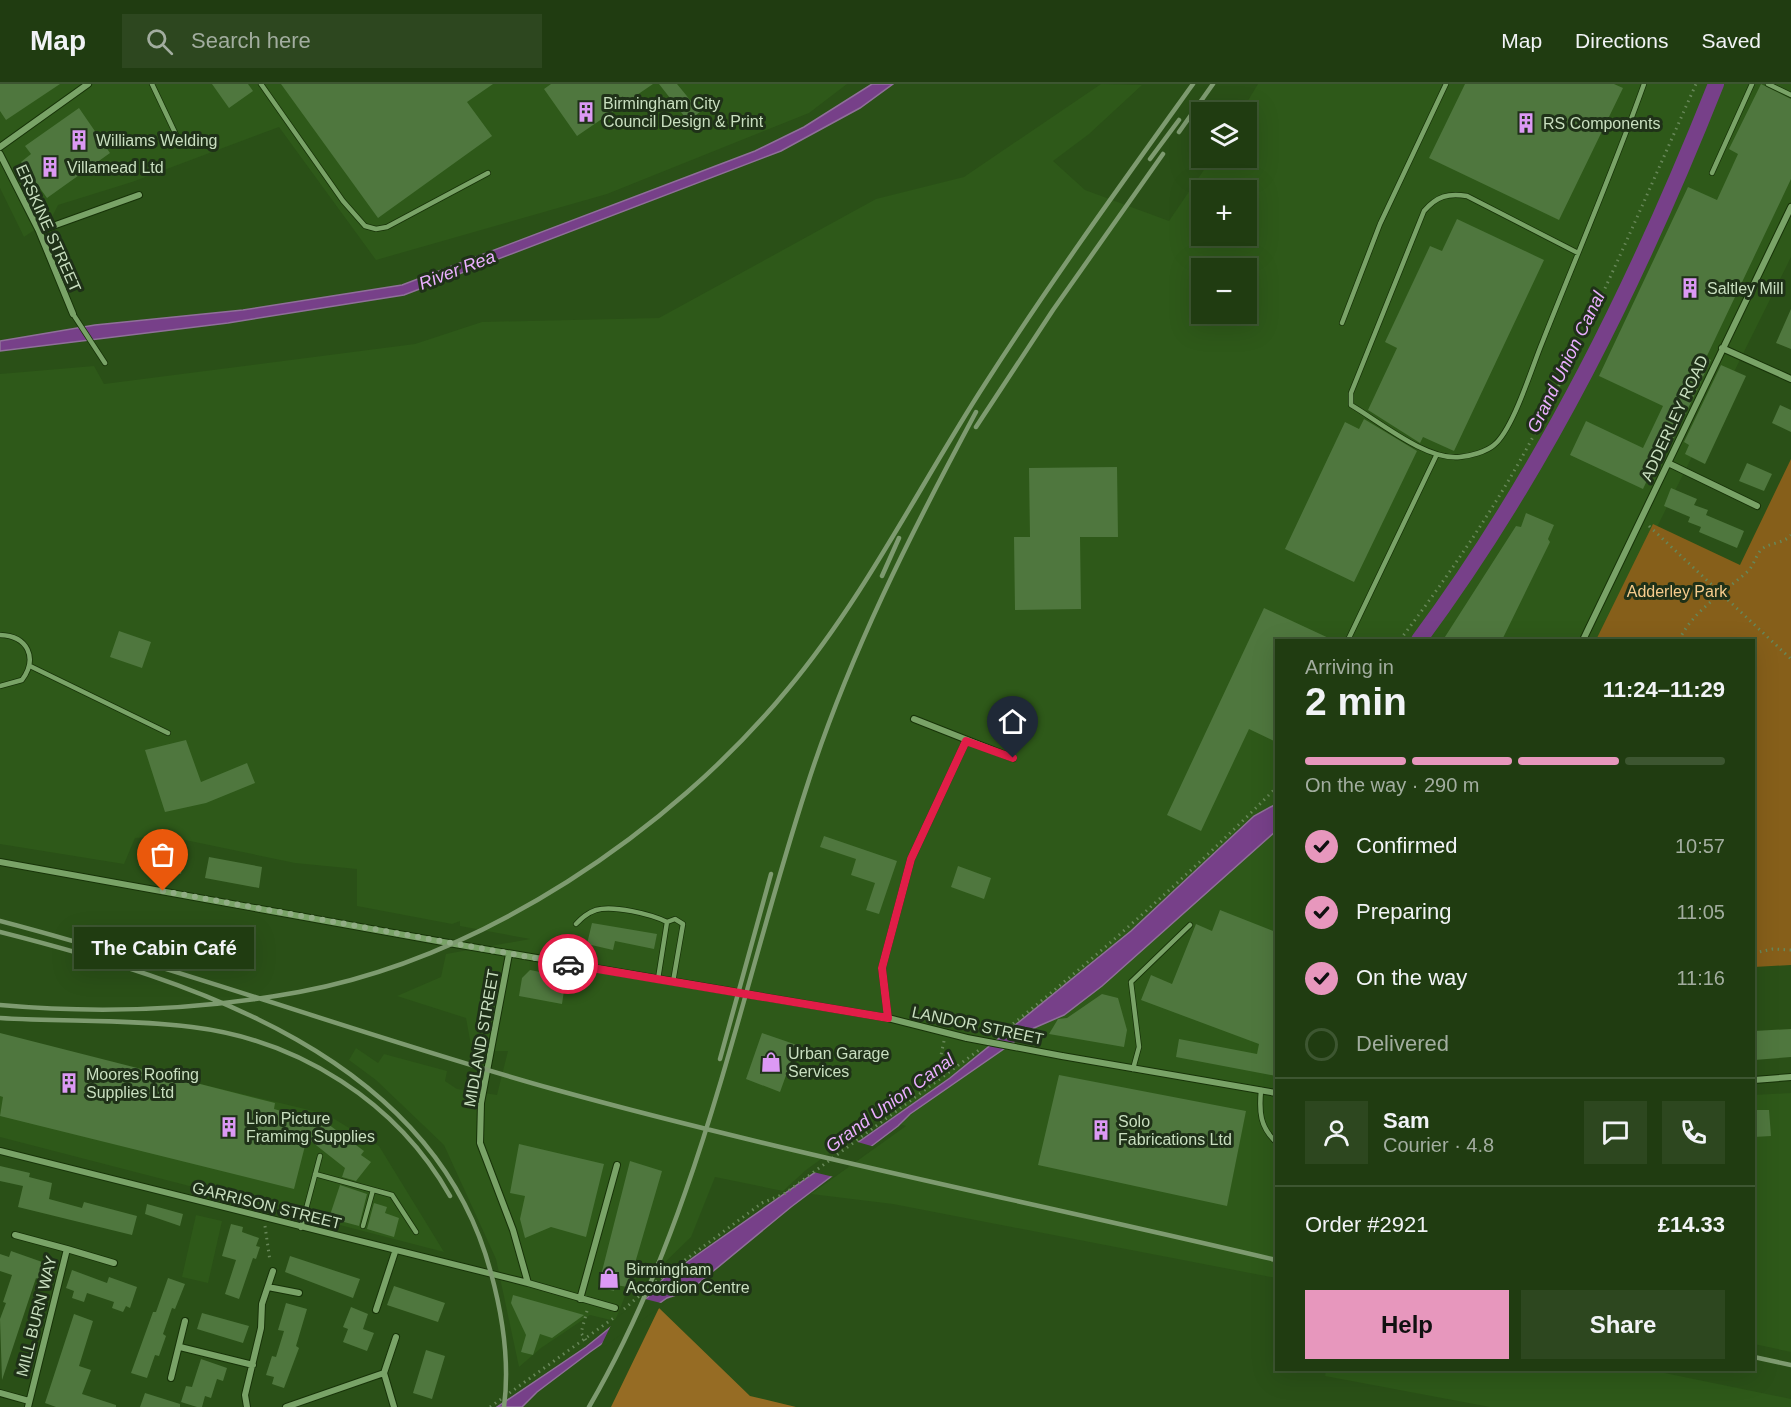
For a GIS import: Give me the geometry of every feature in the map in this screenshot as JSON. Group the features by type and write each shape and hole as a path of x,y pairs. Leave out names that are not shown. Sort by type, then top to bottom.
{"street":[{"path":"0,147 88,84"},
{"name":"ERSKINE STREET","path":"0,154 39,231 72,314"},
{"path":"39,231 139,195"},
{"name":"ADDERLEY ROAD","path":"1583,639 1791,207"},
{"path":"1722,348 1791,379"},
{"path":"1668,463 1757,506"},
{"path":"914,719 1013,758"},
{"path":"888,1018 882,968 911,859 966,741"},
{"name":"LANDOR STREET","path":"0,862 509,954 888,1018 967,1038 1275,1093"},
{"name":"MIDLAND STREET","path":"509,954 481,1103 480,1143 513,1230 520,1263 528,1283"},
{"path":"1755,1080 1791,1077"},
{"name":"GARRISON STREET","path":"0,1151 394,1252 528,1283 615,1308"},
{"path":"580,1299 617,1165"},
{"name":"MILL BURN WAY","path":"15,1235 67,1250 28,1404"},
{"path":"67,1250 114,1263"},
{"path":"376,1310 394,1252"},
{"path":"247,1407 244,1395 261,1328 262,1304 273,1271"},
{"path":"268,1287 298,1293"},
{"path":"171,1378 185,1321"},
{"path":"394,1407 384,1373 396,1337"},
{"path":"180,1347 253,1365"},
{"path":"286,1407 384,1373"},
{"path":"0,1393 28,1404"}],"lane":[{"path":"152,84 179,141"},
{"path":"261,84 343,201 365,226 387,227 488,173"},
{"path":"1342,323 1380,224 1446,84"},
{"path":"1578,253 1467,196 1451,194 1434,200 1424,211 1351,393 1351,405 1436,456 1460,457 1478,453 1494,445 1509,425 1578,253 1644,84"},
{"path":"1712,173 1752,84"},
{"path":"1768,84 1791,95"},
{"path":"72,314 105,363"},
{"path":"1348,639 1436,456"},
{"path":"0,635 14,636 23,642 29,651 30,666 22,680 0,686"},
{"path":"30,666 168,733"},
{"path":"576,924 586,914 598,909 651,914 667,922 675,919 683,924 673,982"},
{"path":"658,979 667,922"},
{"path":"1133,1068 1139,1047 1131,982 1190,925"},
{"path":"1261,1090 1259,1110 1263,1127 1275,1141"},
{"path":"301,1228 320,1156"},
{"path":"315,1174 392,1195 416,1232"},
{"path":"363,1226 373,1190"}],"path":[{"path":"1401,639 1452,571 1533,436 1596,305 1694,85"},
{"path":"1641,518 1719,594 1791,658"},
{"path":"1680,639 1688,623 1749,570 1762,549 1787,540 1791,535"},
{"path":"996,1037 1091,960 1195,869 1275,789"},
{"path":"1755,953 1773,949 1791,950"},
{"path":"946,1033 941,1055 954,1070"},
{"path":"490,1407 586,1340 658,1280 753,1210 784,1194 954,1070 987,1043"},
{"path":"267,1219 265,1240 273,1271"},
{"path":"586,1340 581,1333 590,1301"}],"shaded area":[{"path":"0,84 847,84 809,113 607,194 376,260 279,127 132,182 58,205 51,219 24,237 0,188"},
{"path":"1101,84 1142,85 1089,134 1053,161 1085,190 1169,221 1191,189 1191,246 1257,246 1257,180 1197,180 1205,168 1257,168 1257,102 1247,102 1258,84 1791,84 1791,257 1601,639 1275,639 1275,1278 893,1204 811,1194 906,1126 879,1117 806,1170 783,1191 715,1177 691,1237 658,1269 631,1281 615,1321 590,1315 541,1348 519,1367 496,1259 444,1145 376,1080 349,1060 356,1048 378,1063 384,1054 447,1071 445,1081 457,1089 497,1095 508,1051 472,1051 466,1018 397,996 441,977 446,954 530,939 460,926 460,921 452,924 357,906 357,869 295,863 166,836 135,838 124,864 0,844 0,374 94,366 104,384 415,344 482,322 659,318 876,199 964,177"},
{"path":"0,1036 326,1114 379,1146 444,1252 0,1137"},
{"path":"1791,1093 1791,1352 1755,1344 1755,1095"},
{"path":"196,1215 222,1221 208,1283 182,1277"},
{"path":"659,1308 750,1396 796,1407 611,1407"},
{"path":"1326,1371 1655,1371 1791,1399 1791,1407 1490,1407 1325,1376"}],"green space":[{"name":"Adderley Park","path":"1791,459 1791,965 1755,967 1755,639 1596,639 1653,524 1740,565"}],"water":[{"name":"River Rea","path":"872,84 893,84 860,108 781,151 404,295 228,323 0,351 0,341 95,325 243,310 402,285 755,151 804,127"},
{"path":"1275,805 1275,832 1102,986 1064,1015 1034,1028 910,1114 898,1126 791,1207 700,1282 685,1292 667,1298 590,1352 537,1392 522,1407 497,1407 586,1347 648,1297 663,1279 950,1078 1131,931 1254,816"}],"pier":[{"path":"854,1141 875,1147 834,1177 813,1172"},
{"path":"647,1294 645,1299 665,1304 599,1350 613,1321"}],"building":[{"path":"0,84 60,84 6,120 0,111"},
{"path":"212,84 248,84 253,91 229,108"},
{"path":"281,84 493,84 467,102 492,136 378,218"},
{"name":"Birmingham City Council Design & Print","path":"551,84 653,84 577,136 544,89"},
{"path":"659,84 677,84 700,112 688,121"},
{"name":"RS Components","path":"1465,84 1614,84 1623,88 1559,220 1429,158"},
{"name":"Saltley Mill","path":"1761,84 1791,99 1791,179 1706,358 1711,360 1674,438 1668,435 1643,489 1570,455 1586,421 1643,448 1663,406 1599,376 1688,187 1717,200 1738,154 1729,149"},
{"path":"79,108 110,153 47,198 21,162 31,154 25,146"},
{"path":"1457,219 1544,260 1454,451 1423,437 1420,443 1368,410 1397,348 1385,342 1430,246 1442,251"},
{"path":"1791,309 1791,349 1776,343"},
{"path":"1721,365 1746,376 1705,464 1685,454 1689,445 1684,442"},
{"path":"1780,405 1791,410 1791,432 1772,423"},
{"path":"1364,419 1417,451 1354,582 1285,549 1345,422 1359,429"},
{"path":"1747,463 1772,474 1764,491 1739,481"},
{"path":"1117,467 1118,537 1080,537 1081,609 1015,610 1014,537 1030,537 1029,468"},
{"path":"1671,488 1697,499 1694,505 1708,510 1706,515 1744,531 1737,548 1699,532 1701,527 1688,522 1690,517 1664,506"},
{"path":"1526,513 1554,525 1548,539 1550,542 1502,639 1444,639 1516,526 1521,527"},
{"path":"1264,608 1331,639 1275,639 1275,742 1249,729 1201,831 1167,815"},
{"path":"119,631 151,642 142,668 110,657"},
{"path":"186,740 201,782 247,763 255,783 206,803 165,812 145,750"},
{"path":"824,836 897,861 879,914 866,910 875,883 851,875 856,859 820,847"},
{"path":"141,854 183,861 181,874 139,866"},
{"path":"209,857 262,867 259,888 205,878"},
{"path":"958,866 991,878 984,899 951,887"},
{"path":"1220,910 1275,932 1275,1076 1176,1057 1179,1039 1257,1054 1259,1044 1141,1000 1151,975 1172,984 1196,924 1212,931"},
{"path":"592,923 657,934 654,949 615,941 613,950 587,944"},
{"path":"530,970 566,977 562,1004 519,996 522,978"},
{"path":"1102,994 1118,998 1127,1030 1124,1047 1049,1034 1058,1019 1067,1018"},
{"path":"1791,1029 1791,1057 1755,1060 1755,1031"},
{"path":"0,1033 275,1103 274,1109 328,1124 364,1151 361,1155 371,1162 356,1181 342,1177 345,1168 307,1138 294,1189 0,1116 3,1097 0,1096"},
{"name":"Urban Garage Services","path":"762,1033 797,1045 780,1092 746,1079"},
{"path":"1059,1075 1246,1111 1227,1206 1038,1165"},
{"path":"1755,1110 1769,1110 1771,1136 1755,1137"},
{"path":"519,1144 604,1164 586,1237 551,1227 525,1238 520,1219 525,1196 510,1193"},
{"path":"630,1161 662,1171 628,1287 615,1285 614,1291 598,1287"},
{"path":"0,1166 30,1173 29,1177 52,1183 49,1199 82,1208 84,1202 137,1216 132,1235 18,1207 23,1186 0,1181"},
{"path":"340,1185 367,1194 359,1226 329,1218"},
{"path":"374,1203 387,1207 385,1213 399,1218 394,1237 367,1229"},
{"path":"147,1204 183,1214 180,1226 145,1214"},
{"path":"231,1224 243,1227 242,1232 259,1238 256,1246 260,1247 256,1259 253,1258 239,1299 225,1294 236,1260 222,1256"},
{"path":"11,1251 45,1263 39,1280 36,1278 2,1380 0,1319 12,1275 0,1271 0,1254 9,1257"},
{"path":"290,1256 360,1279 353,1298 285,1272"},
{"path":"72,1270 107,1283 109,1277 137,1287 130,1308 126,1306 123,1312 112,1308 114,1302 87,1293 84,1302 72,1298 74,1291 66,1288"},
{"path":"168,1278 185,1284 175,1309 172,1308 163,1334 166,1336 159,1356 155,1355 147,1378 131,1373"},
{"path":"394,1286 445,1303 438,1322 387,1305"},
{"path":"513,1295 584,1315 552,1338 540,1334 533,1355 521,1352 526,1335 511,1303"},
{"path":"286,1303 307,1309 296,1346 299,1348 284,1388 272,1384 274,1377 266,1375 272,1356 276,1357 284,1331 278,1330"},
{"path":"351,1307 368,1314 363,1329 374,1333 367,1351 343,1342 348,1329 343,1327"},
{"path":"202,1313 249,1326 243,1343 197,1329"},
{"path":"74,1314 93,1321 79,1366 91,1370 82,1394 116,1405 116,1407 56,1407 45,1403"},
{"path":"426,1350 445,1356 432,1399 413,1393"},
{"path":"201,1359 227,1368 223,1381 217,1379 211,1398 205,1396 202,1407 197,1407 181,1402 186,1386 192,1387"},
{"path":"145,1393 180,1404 180,1407 140,1407"}],"waterway":[{"name":"Grand Union Canal","path":"1420,639 1508,509 1586,372 1654,230 1716,84"}],"railway":[{"path":"0,1005 112,1010 225,1003 299,992 368,975 436,950 503,919 568,882 629,839 687,792 740,742 787,690 815,654 867,579 1010,346 1087,232 1193,84"},
{"path":"1179,132 1213,84"},
{"path":"1150,159 1179,120"},
{"path":"976,427 1053,310 1163,154"},
{"path":"589,1407 627,1334 660,1259 689,1182 806,789 841,691 882,596 976,412"},
{"path":"882,576 899,538"},
{"path":"720,1059 771,874"},
{"path":"0,921 139,961 483,1069 643,1113 823,1157 1275,1260"},
{"path":"0,932 150,975 225,1004 296,1040 361,1083 417,1135 461,1198 491,1273 499,1306 506,1356 504,1407"},
{"path":"0,1018 168,1024 232,1034 270,1046 307,1061 341,1081 373,1105 402,1132 428,1162 450,1196"},
{"path":"1755,1357 1791,1365"}],"way so far":[{"path":"163,891 568,964"}],"place":[{"name":"Birmingham City Council Design & Print","path":"586,112"},
{"name":"RS Components","path":"1526,123"},
{"name":"Williams Welding","path":"79,140"},
{"name":"Villamead Ltd","path":"50,167"},
{"name":"Saltley Mill","path":"1690,288"},
{"name":"The Cabin Café","path":"163,891"},
{"name":"Urban Garage Services","path":"771,1062"},
{"name":"Moores Roofing Supplies Ltd","path":"69,1083"},
{"name":"Lion Picture Framimg Supplies","path":"229,1127"},
{"name":"Solo Fabrications Ltd","path":"1101,1130"},
{"name":"Birmingham Accordion Centre","path":"609,1278"}],"route":[{"path":"568,964 888,1018 882,968 911,859 966,741 1013,758"}]}
